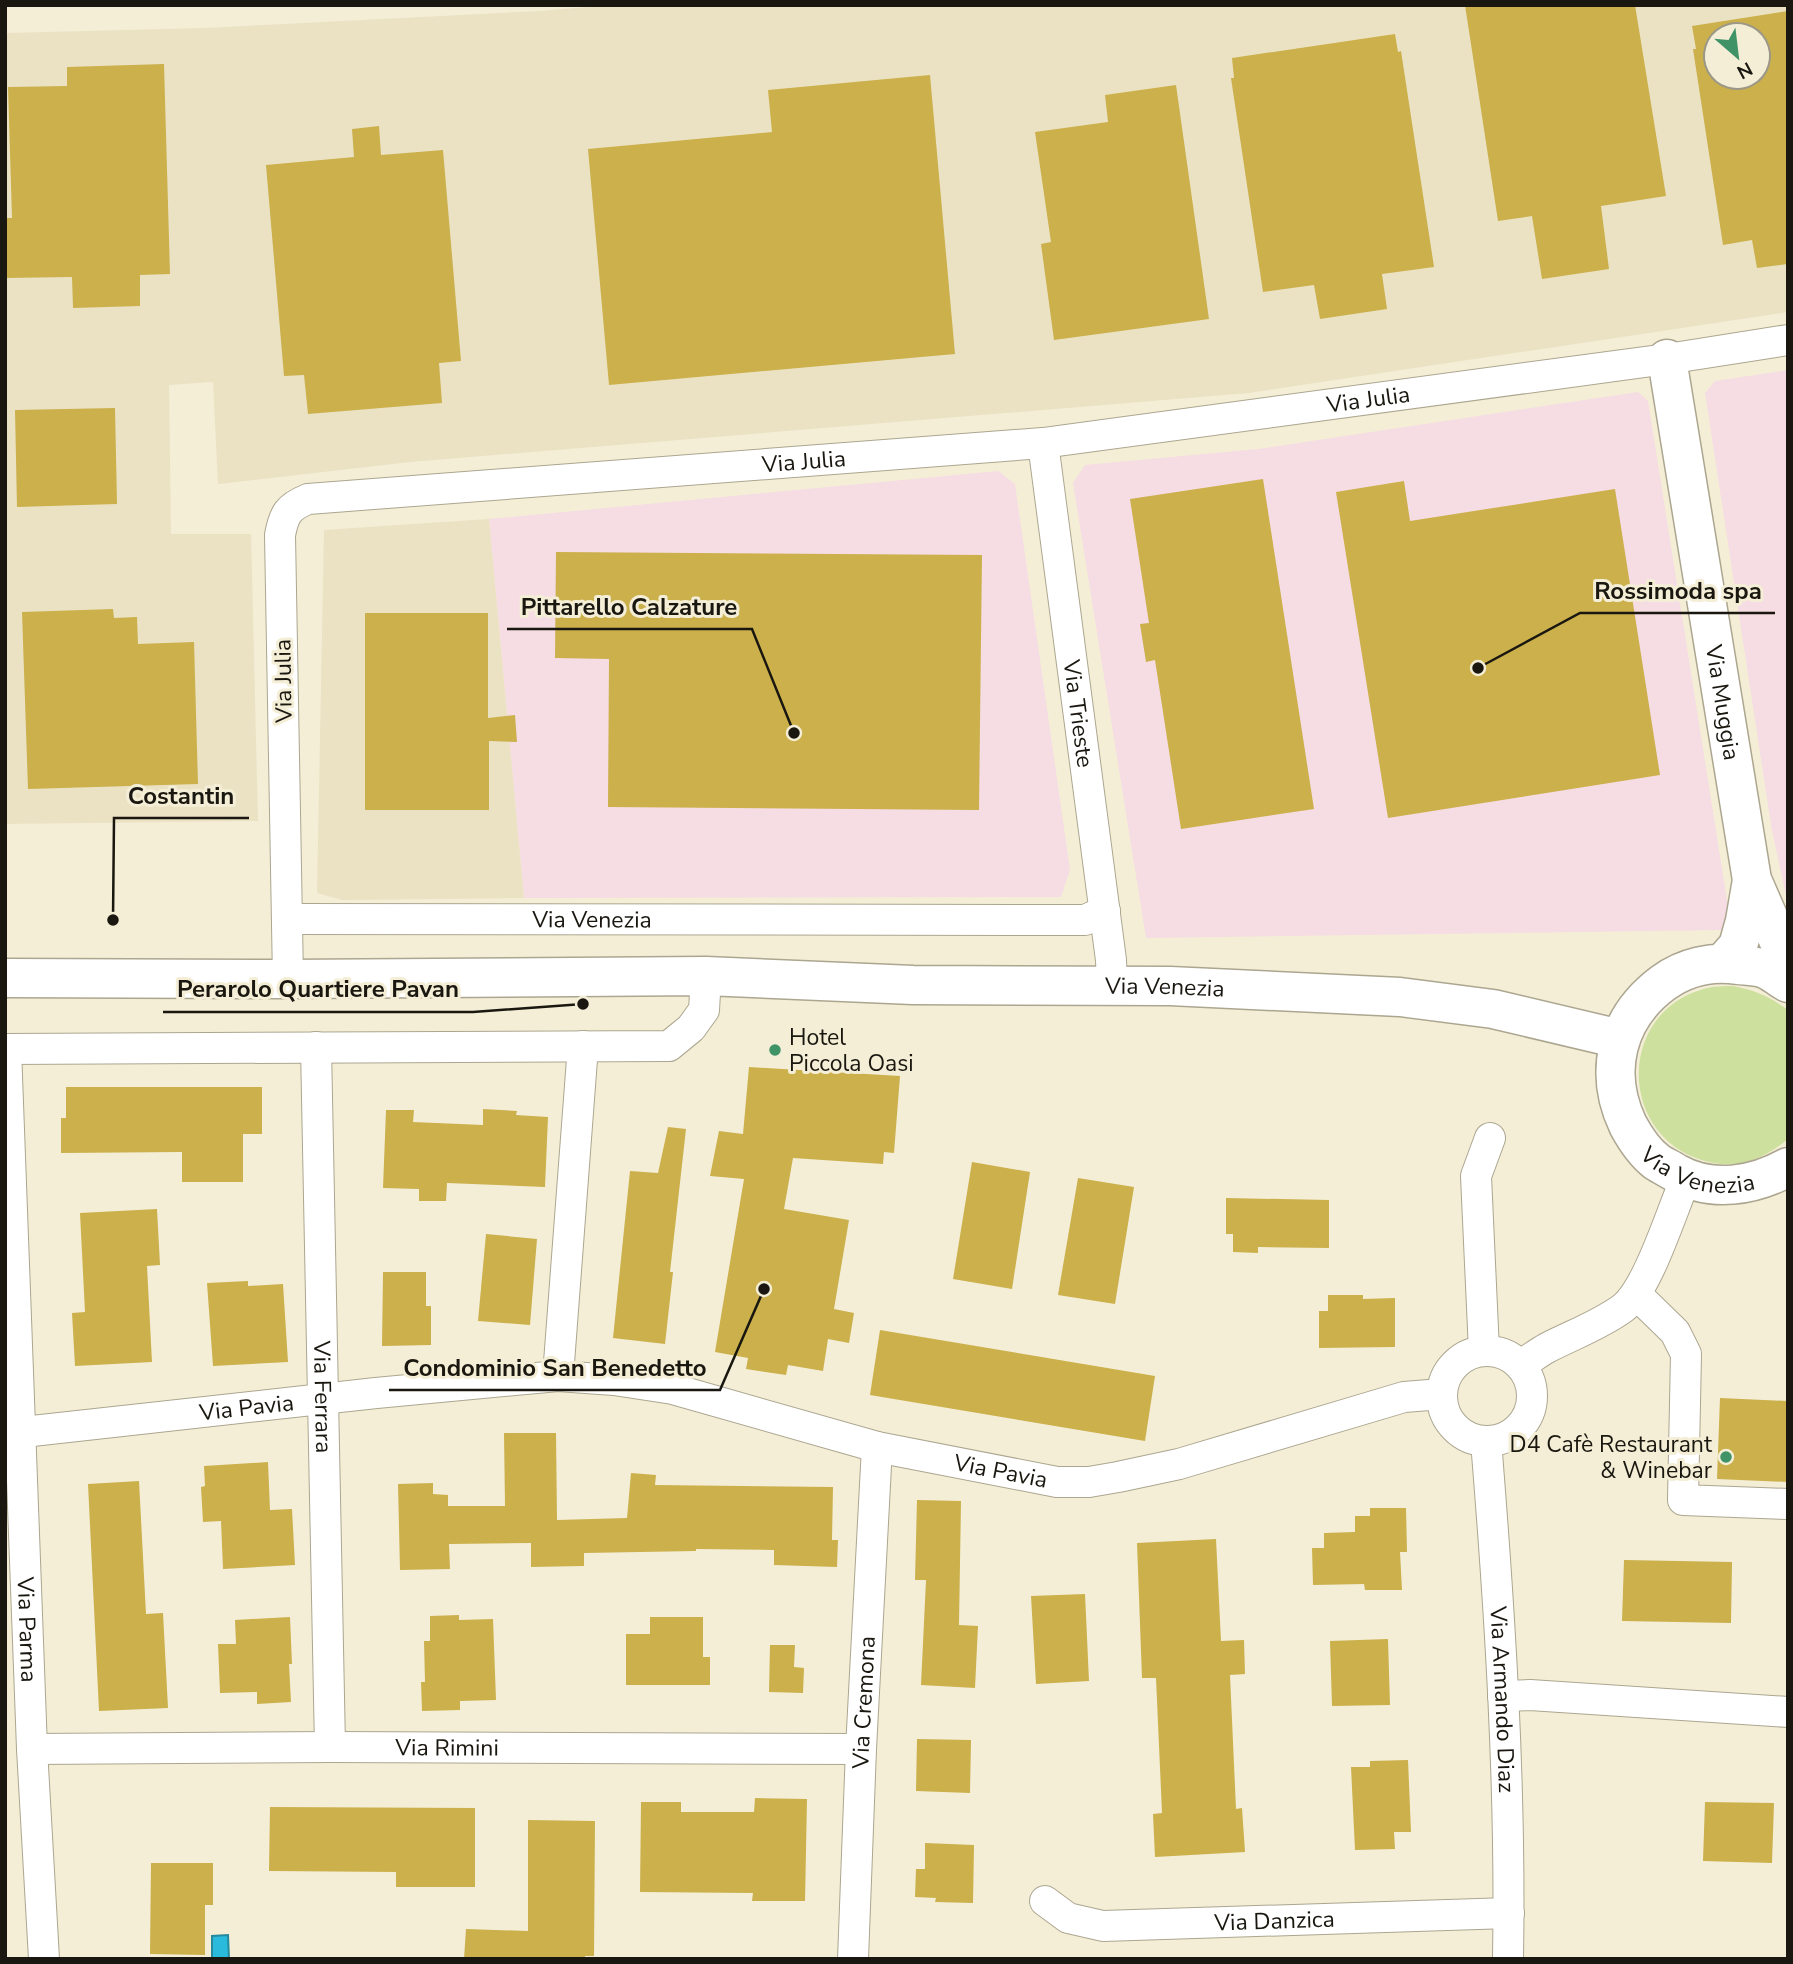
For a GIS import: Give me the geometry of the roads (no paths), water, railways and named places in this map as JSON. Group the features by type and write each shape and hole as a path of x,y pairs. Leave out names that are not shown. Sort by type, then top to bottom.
{"main road":[{"name":"Via Muggia","path":"1667,359 1752,880 1788,962"},
{"name":"Via Muggia","path":"1723,962 1738,946 1752,880"},
{"name":"Via Venezia","path":"1788,983 1764,969 1723,962 1696,967 1671,977 1649,994 1632,1015 1620,1040 1614,1073 1619,1107 1634,1137 1657,1162 1686,1178 1720,1186 1755,1182 1788,1167"},
{"name":"Via Venezia","path":"5,978 288,979 706,975 913,985 1170,986 1401,997 1493,1009 1620,1040"}],"street":[{"name":"Via Julia","path":"288,979 280,535 283,521 294,505 308,499 1043,443 1667,359 1788,340"},
{"name":"Via Trieste","path":"1043,443 1105,911 1112,986"},
{"name":"Via Venezia","path":"288,919 1085,920 1105,911"},
{"path":"6,1049 669,1046 691,1028 704,1010 706,975"},
{"path":"558,1376 583,1046"},
{"name":"Via Ferrara","path":"316,1047 330,1747"},
{"name":"Via Parma","path":"6,1049 13,1433 44,1959"},
{"path":"1484,1351 1476,1176 1490,1138"},
{"path":"1520,1365 1624,1307 1636,1294 1686,1178"},
{"path":"1636,1294 1675,1332 1686,1354 1683,1500 1788,1504"},
{"path":"1484,1351 1510,1357 1520,1365 1532,1392 1531,1407 1515,1432 1502,1439 1486,1441 1472,1439 1459,1432 1443,1409 1444,1381 1451,1368 1461,1359 1484,1351"},
{"name":"Via Pavia","path":"13,1433 558,1376 614,1380 673,1389 877,1447 1057,1482 1089,1482 1180,1464 1404,1397 1442,1395"},
{"name":"Via Armando Diaz","path":"1486,1441 1503,1696 1508,1959"},
{"name":"Via Cremona","path":"853,1959 860,1749 877,1447"},
{"path":"1503,1696 1531,1695 1788,1712"},
{"name":"Via Rimini","path":"32,1749 860,1749"},
{"name":"Via Danzica","path":"1045,1901 1068,1918 1102,1926 1509,1913"}],"water":[{"path":"228,1935 229,1959 212,1959 212,1936"}],"place":[{"name":"Rossimoda spa","path":"1478,668"},
{"name":"Pittarello Calzature","path":"794,733"},
{"name":"Costantin","path":"113,920"},
{"name":"Perarolo Quartiere Pavan","path":"583,1004"},
{"name":"Hotel Piccola Oasi","path":"775,1050"},
{"name":"Condominio San Benedetto","path":"764,1289"},
{"name":"D4 Cafè Restaurant & Winebar","path":"1726,1457"}]}
